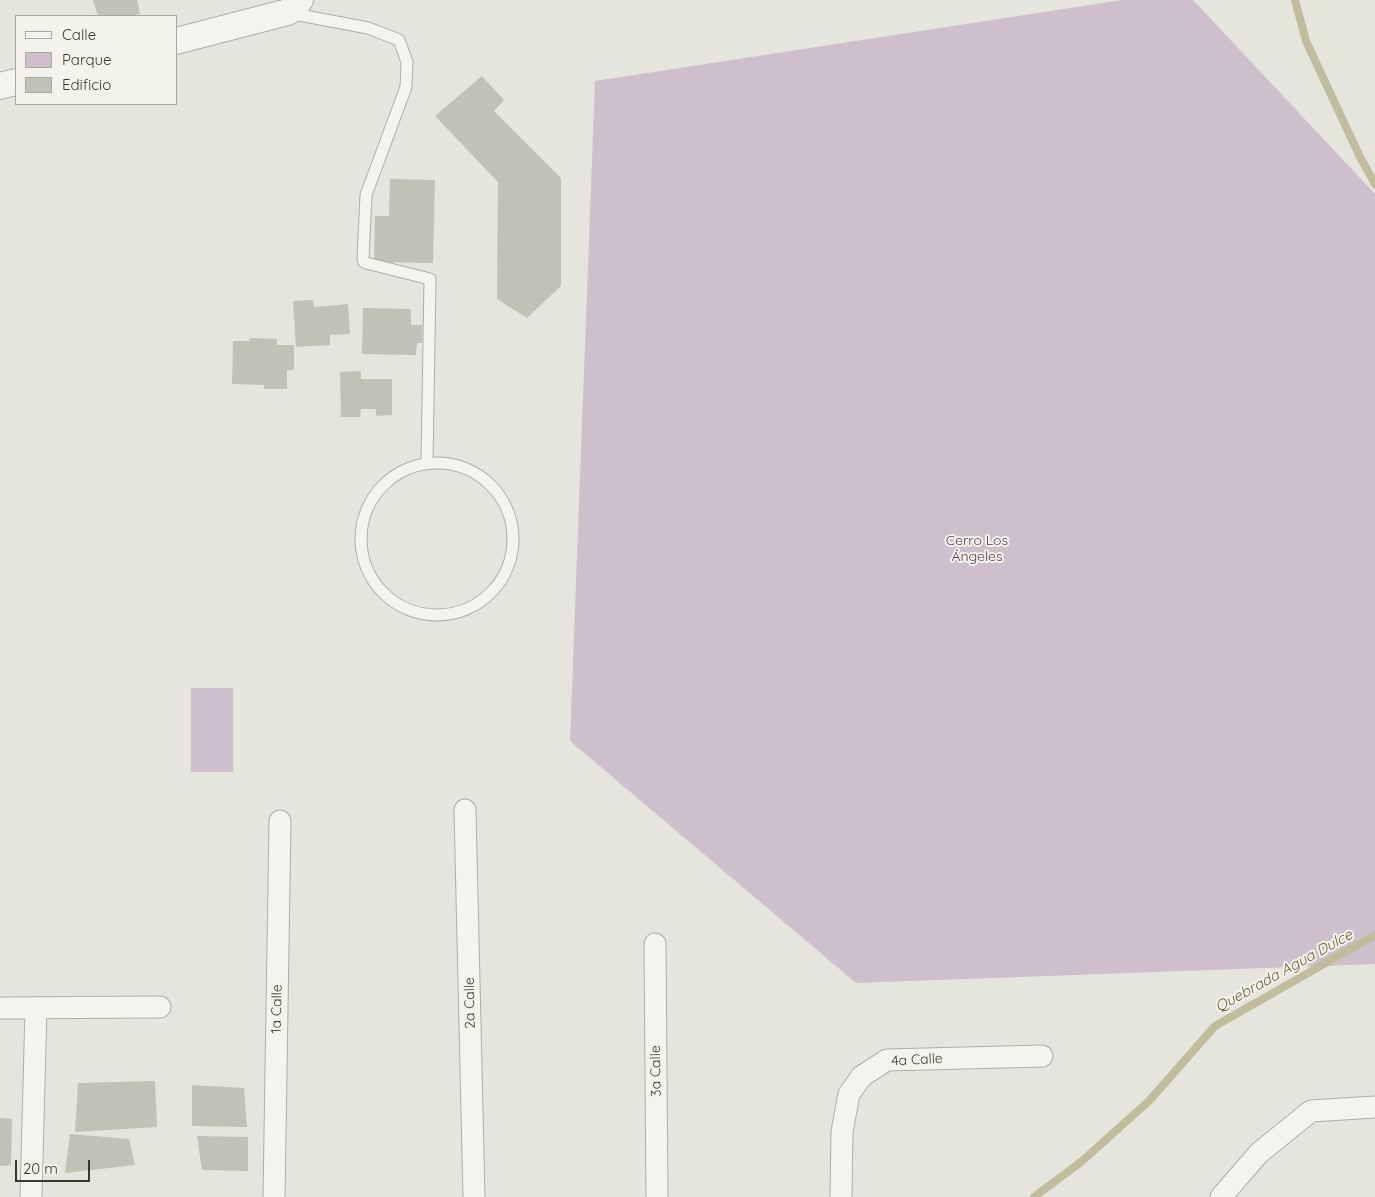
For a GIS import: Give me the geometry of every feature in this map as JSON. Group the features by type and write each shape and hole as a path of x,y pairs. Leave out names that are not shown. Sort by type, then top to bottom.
{"street":[{"path":"178,40 294,6"},
{"path":"0,86 15,82"},
{"name":"2a Calle","path":"465,810 474,1197"},
{"name":"1a Calle","path":"274,1197 280,821"},
{"name":"3a Calle","path":"655,944 657,1197"},
{"path":"0,1008 160,1007"},
{"path":"31,1197 36,1009"},
{"name":"4a Calle","path":"841,1197 842,1132 849,1094 862,1076 888,1060 1042,1056"},
{"path":"1221,1197 1260,1153 1312,1111 1375,1107"}],"lane":[{"path":"294,6 368,28 398,40 407,62 406,87 366,195 363,259 364,262 430,280 427,463"},
{"path":"427,463 453,464 477,474 497,491 509,514 513,540 508,566 494,588 474,605 450,614 425,614 402,607 382,593 368,573 361,550 361,526 369,503 384,484 403,470 427,463"}],"green space":[{"name":"Cerro Los Ángeles","path":"1122,0 1193,0 1375,194 1375,964 856,983 570,741 595,81"},
{"path":"191,688 233,688 233,772 191,772"}],"building":[{"path":"93,0 137,0 140,14 136,15 98,15"},
{"path":"482,76 504,100 494,111 561,178 561,286 527,318 497,299 498,182 435,116"},
{"path":"390,179 435,180 433,263 374,262 375,216 389,216"},
{"path":"313,300 314,307 348,304 350,334 330,335 330,345 296,347 293,301"},
{"path":"363,308 411,309 411,325 422,325 422,343 417,343 416,355 362,354"},
{"path":"250,338 277,339 277,345 294,345 294,370 287,370 287,389 264,389 264,385 232,384 233,341 249,341"},
{"path":"361,371 361,379 392,379 392,415 376,416 376,409 361,409 360,417 341,417 340,372"},
{"path":"155,1081 157,1127 75,1132 78,1083"},
{"path":"192,1085 244,1088 247,1127 192,1126"},
{"path":"0,1118 12,1119 11,1165 0,1166"},
{"path":"70,1134 129,1139 135,1165 65,1173"},
{"path":"197,1136 248,1137 248,1171 202,1170"}],"waterway":[{"name":"Quebrada Agua Dulce","path":"1295,0 1306,41 1360,157 1375,184"},
{"name":"Quebrada Agua Dulce","path":"1034,1197 1081,1162 1149,1101 1215,1026 1375,935"}]}
